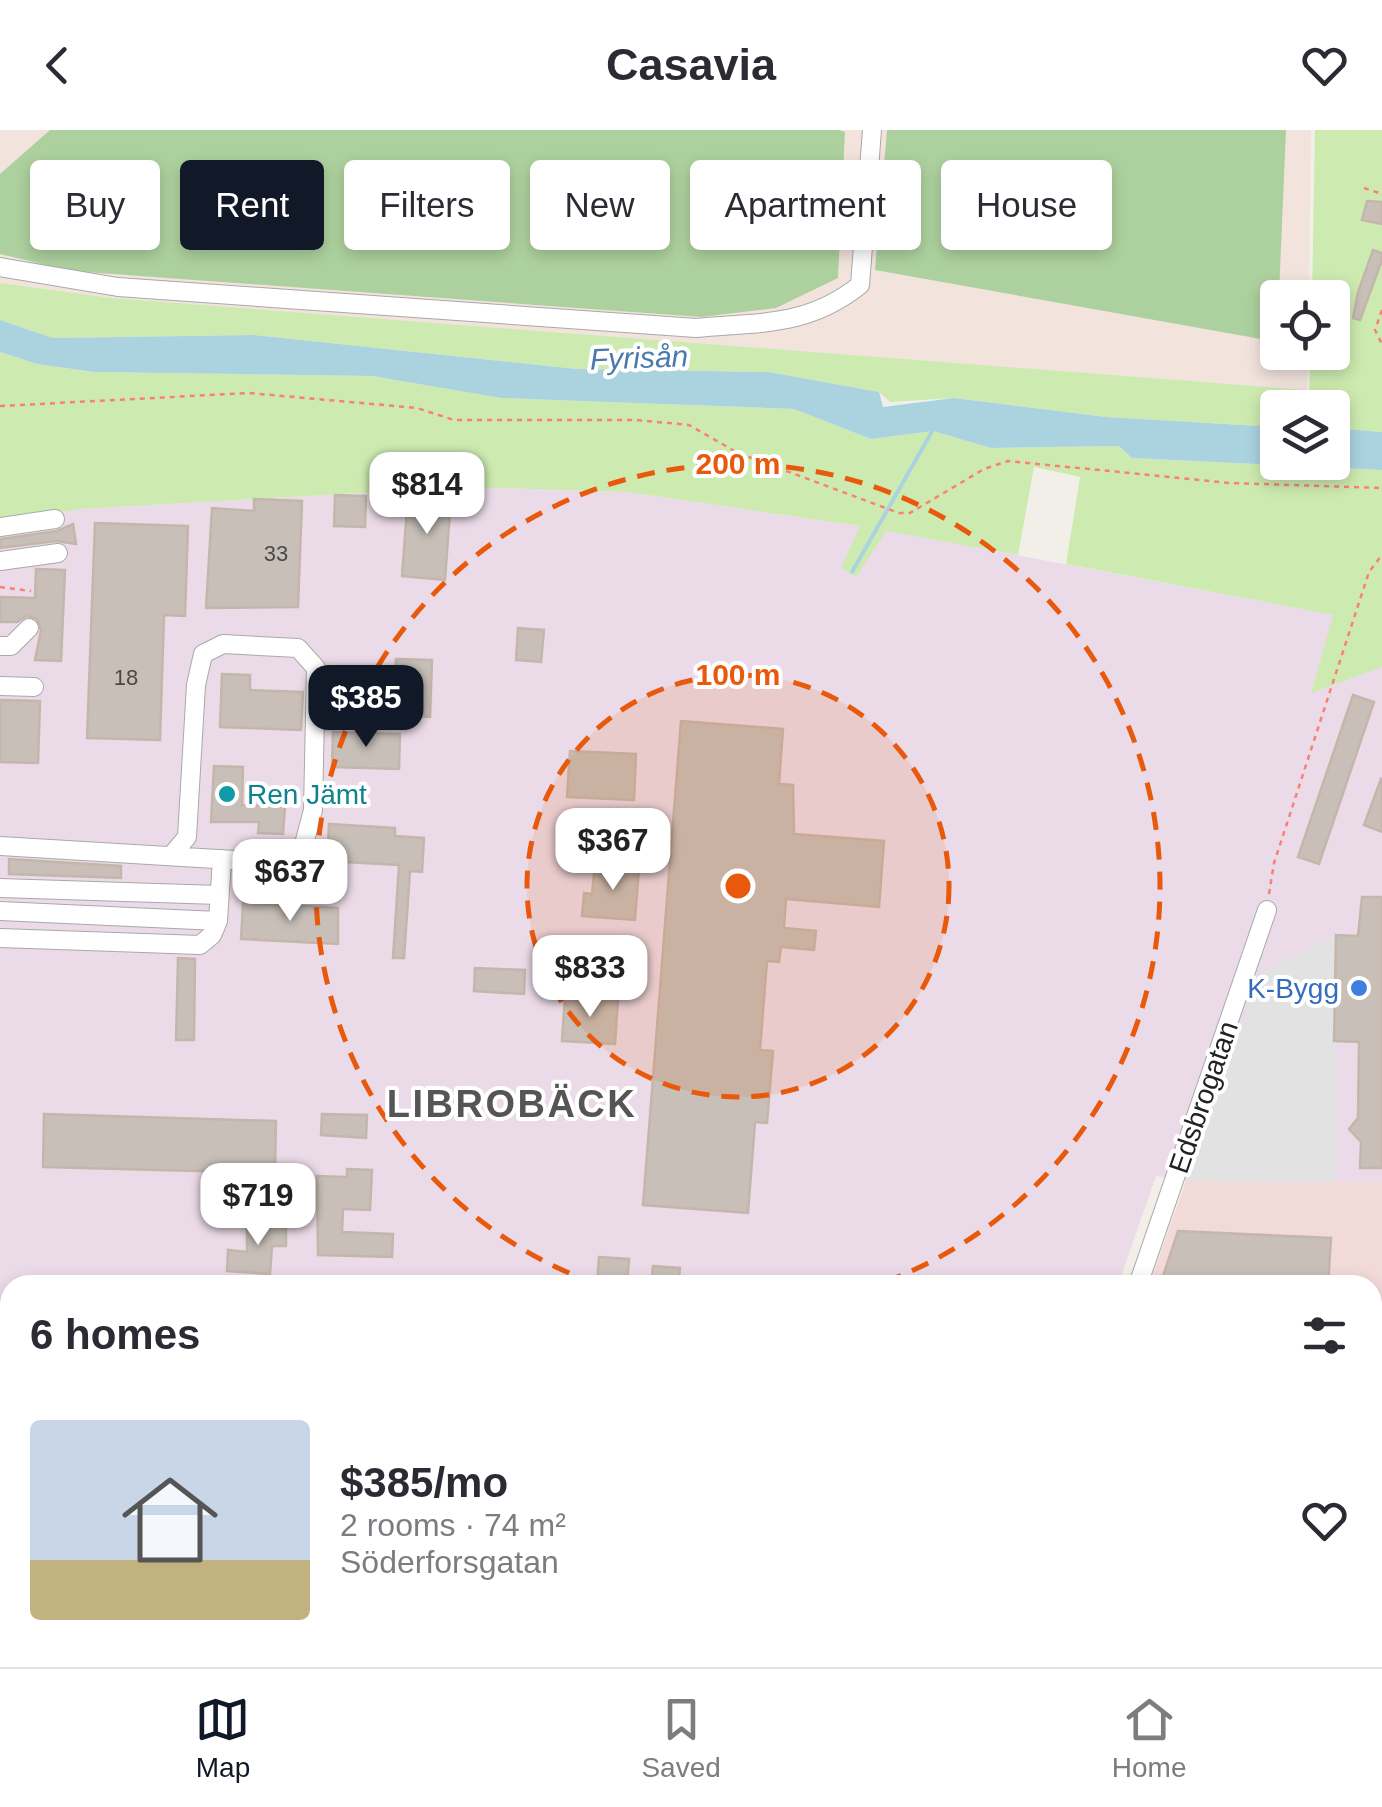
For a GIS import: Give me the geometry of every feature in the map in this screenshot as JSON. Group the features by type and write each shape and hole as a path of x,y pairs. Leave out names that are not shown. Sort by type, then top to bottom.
{"street":[{"path":"0,267 118,287 696,328 787,320 831,308 860,285 872,130"},
{"path":"0,527 55,519"},
{"path":"0,562 58,553"},
{"path":"0,646 11,646 29,628"},
{"path":"0,846 283,863 304,844 313,810 316,668 298,648 222,644 203,654 196,685 187,836 171,856"},
{"path":"0,686 34,687"},
{"path":"0,938 200,945 212,936 218,922 222,860"},
{"path":"0,888 219,895"},
{"name":"Edsbrogatan","path":"1141,1275 1267,910"},
{"path":"0,911 218,922"}],"path":[{"path":"1364,188 1382,194"},
{"path":"1381,343 1375,330 1382,310"},
{"path":"0,406 249,394 417,408 454,420 637,420 688,425 738,453 910,513 984,469 1008,461 1230,482 1382,488"},
{"path":"1267,910 1274,863 1331,684 1369,572 1382,555"},
{"path":"0,587 31,591"}],"shaded area":[{"path":"0,130 1311,130 1309,280 1260,280 1260,370 1308,370 1307,390 112,298 0,283"},
{"name":"LIBROBÄCK","path":"465,487 627,492 873,528 1334,615 1311,692 1382,667 1382,1182 1186,1181 1156,1176 1121,1275 0,1275 0,521 80,509"},
{"path":"1336,935 1335,1182 1186,1181 1260,973"},
{"path":"1186,1181 1382,1182 1382,1275 1153,1275"}],"green space":[{"path":"50,130 845,132 844,160 690,160 690,250 839,250 838,278 776,308 701,317 72,271 0,254 0,174"},
{"path":"887,130 1286,130 1280,280 1260,280 1260,339 875,270 877,250 921,250 921,160 884,160"},
{"path":"1315,130 1382,130 1382,432 1350,429 1350,390 1309,390 1310,370 1350,370 1350,280 1312,280"},
{"path":"0,283 112,298 1307,390 1260,390 1260,426 1105,417 954,398 890,402 879,392 769,372 577,369 254,335 53,338 0,320"},
{"path":"0,352 37,364 94,372 372,376 501,398 794,409 871,439 933,431 991,448 1119,446 1132,458 1260,464 1260,480 1350,480 1350,468 1382,470 1382,667 1311,693 1333,615 1066,564 1080,477 1034,467 1018,555 886,531 856,577 841,568 860,526 627,492 465,487 80,509 0,521"}],"water":[{"path":"0,320 53,338 254,335 577,369 769,372 879,392 883,407 954,398 1106,417 1260,426 1260,464 1132,458 1119,446 991,448 933,431 871,439 794,409 501,398 372,376 94,372 37,364 0,352"},
{"path":"1350,429 1382,432 1382,470 1350,468"}],"building":[{"path":"1367,201 1382,202 1382,224 1362,220"},
{"path":"1373,250 1382,253 1382,260 1360,320 1353,318"},
{"path":"335,495 366,496 365,527 334,526"},
{"path":"408,495 451,498 445,580 402,576"},
{"path":"254,499 302,501 298,607 206,608 212,508 254,511"},
{"path":"95,523 188,526 185,616 164,615 160,740 87,738"},
{"path":"73,524 76,544 56,541 0,548 0,539 57,531"},
{"path":"36,569 65,570 61,661 35,660 41,630 37,619 27,616 17,622 0,622 0,597 35,598"},
{"path":"518,628 544,630 541,662 516,660"},
{"path":"396,659 432,660 430,717 393,715"},
{"path":"222,674 250,675 250,690 303,692 301,730 220,727"},
{"path":"1353,695 1374,702 1319,864 1298,857"},
{"path":"0,700 40,701 38,763 0,762"},
{"path":"681,721 783,729 779,784 793,785 794,834 884,841 879,907 786,899 784,928 816,931 814,950 781,947 779,962 767,961 760,1050 773,1051 767,1123 755,1122 748,1213 643,1205"},
{"path":"333,732 400,734 399,769 332,767"},
{"path":"570,751 636,754 634,800 567,797"},
{"name":"Ren Jämt","path":"214,766 243,767 242,805 285,807 283,834 258,833 259,822 211,822"},
{"path":"1382,780 1382,832 1364,825"},
{"path":"329,824 395,828 395,836 424,838 422,872 410,871 404,958 393,958 399,865 327,861"},
{"path":"9,859 121,866 121,878 9,874"},
{"path":"595,864 639,868 635,920 582,916 584,893 592,894"},
{"name":"K-Bygg","path":"1362,897 1382,897 1382,1168 1360,1168 1361,1142 1349,1129 1358,1118 1359,1042 1334,1041 1336,935 1358,936"},
{"path":"243,903 338,908 338,944 241,939"},
{"path":"178,958 195,959 194,1040 176,1040"},
{"path":"475,968 525,970 524,994 474,991"},
{"path":"565,996 618,999 615,1044 562,1041"},
{"path":"44,1114 276,1121 275,1173 43,1167"},
{"path":"322,1114 367,1115 366,1138 321,1135"},
{"path":"347,1169 372,1170 370,1210 343,1209 342,1232 393,1234 392,1257 318,1255 317,1176 347,1177"},
{"path":"247,1223 286,1223 286,1246 272,1246 270,1274 227,1271 228,1250 247,1252"},
{"path":"1178,1231 1331,1238 1329,1275 1163,1275"},
{"path":"599,1257 629,1259 628,1275 598,1275"},
{"path":"653,1266 680,1268 679,1275 652,1275"}],"waterway":[{"path":"852,572 934,428"}],"place":[{"name":"Ren Jämt","path":"227,794"},
{"name":"K-Bygg","path":"1359,988"}],"district":[{"name":"LIBROBÄCK","path":"512,1104"}],"water label":[{"name":"Fyrisån","path":"639,358"}]}
